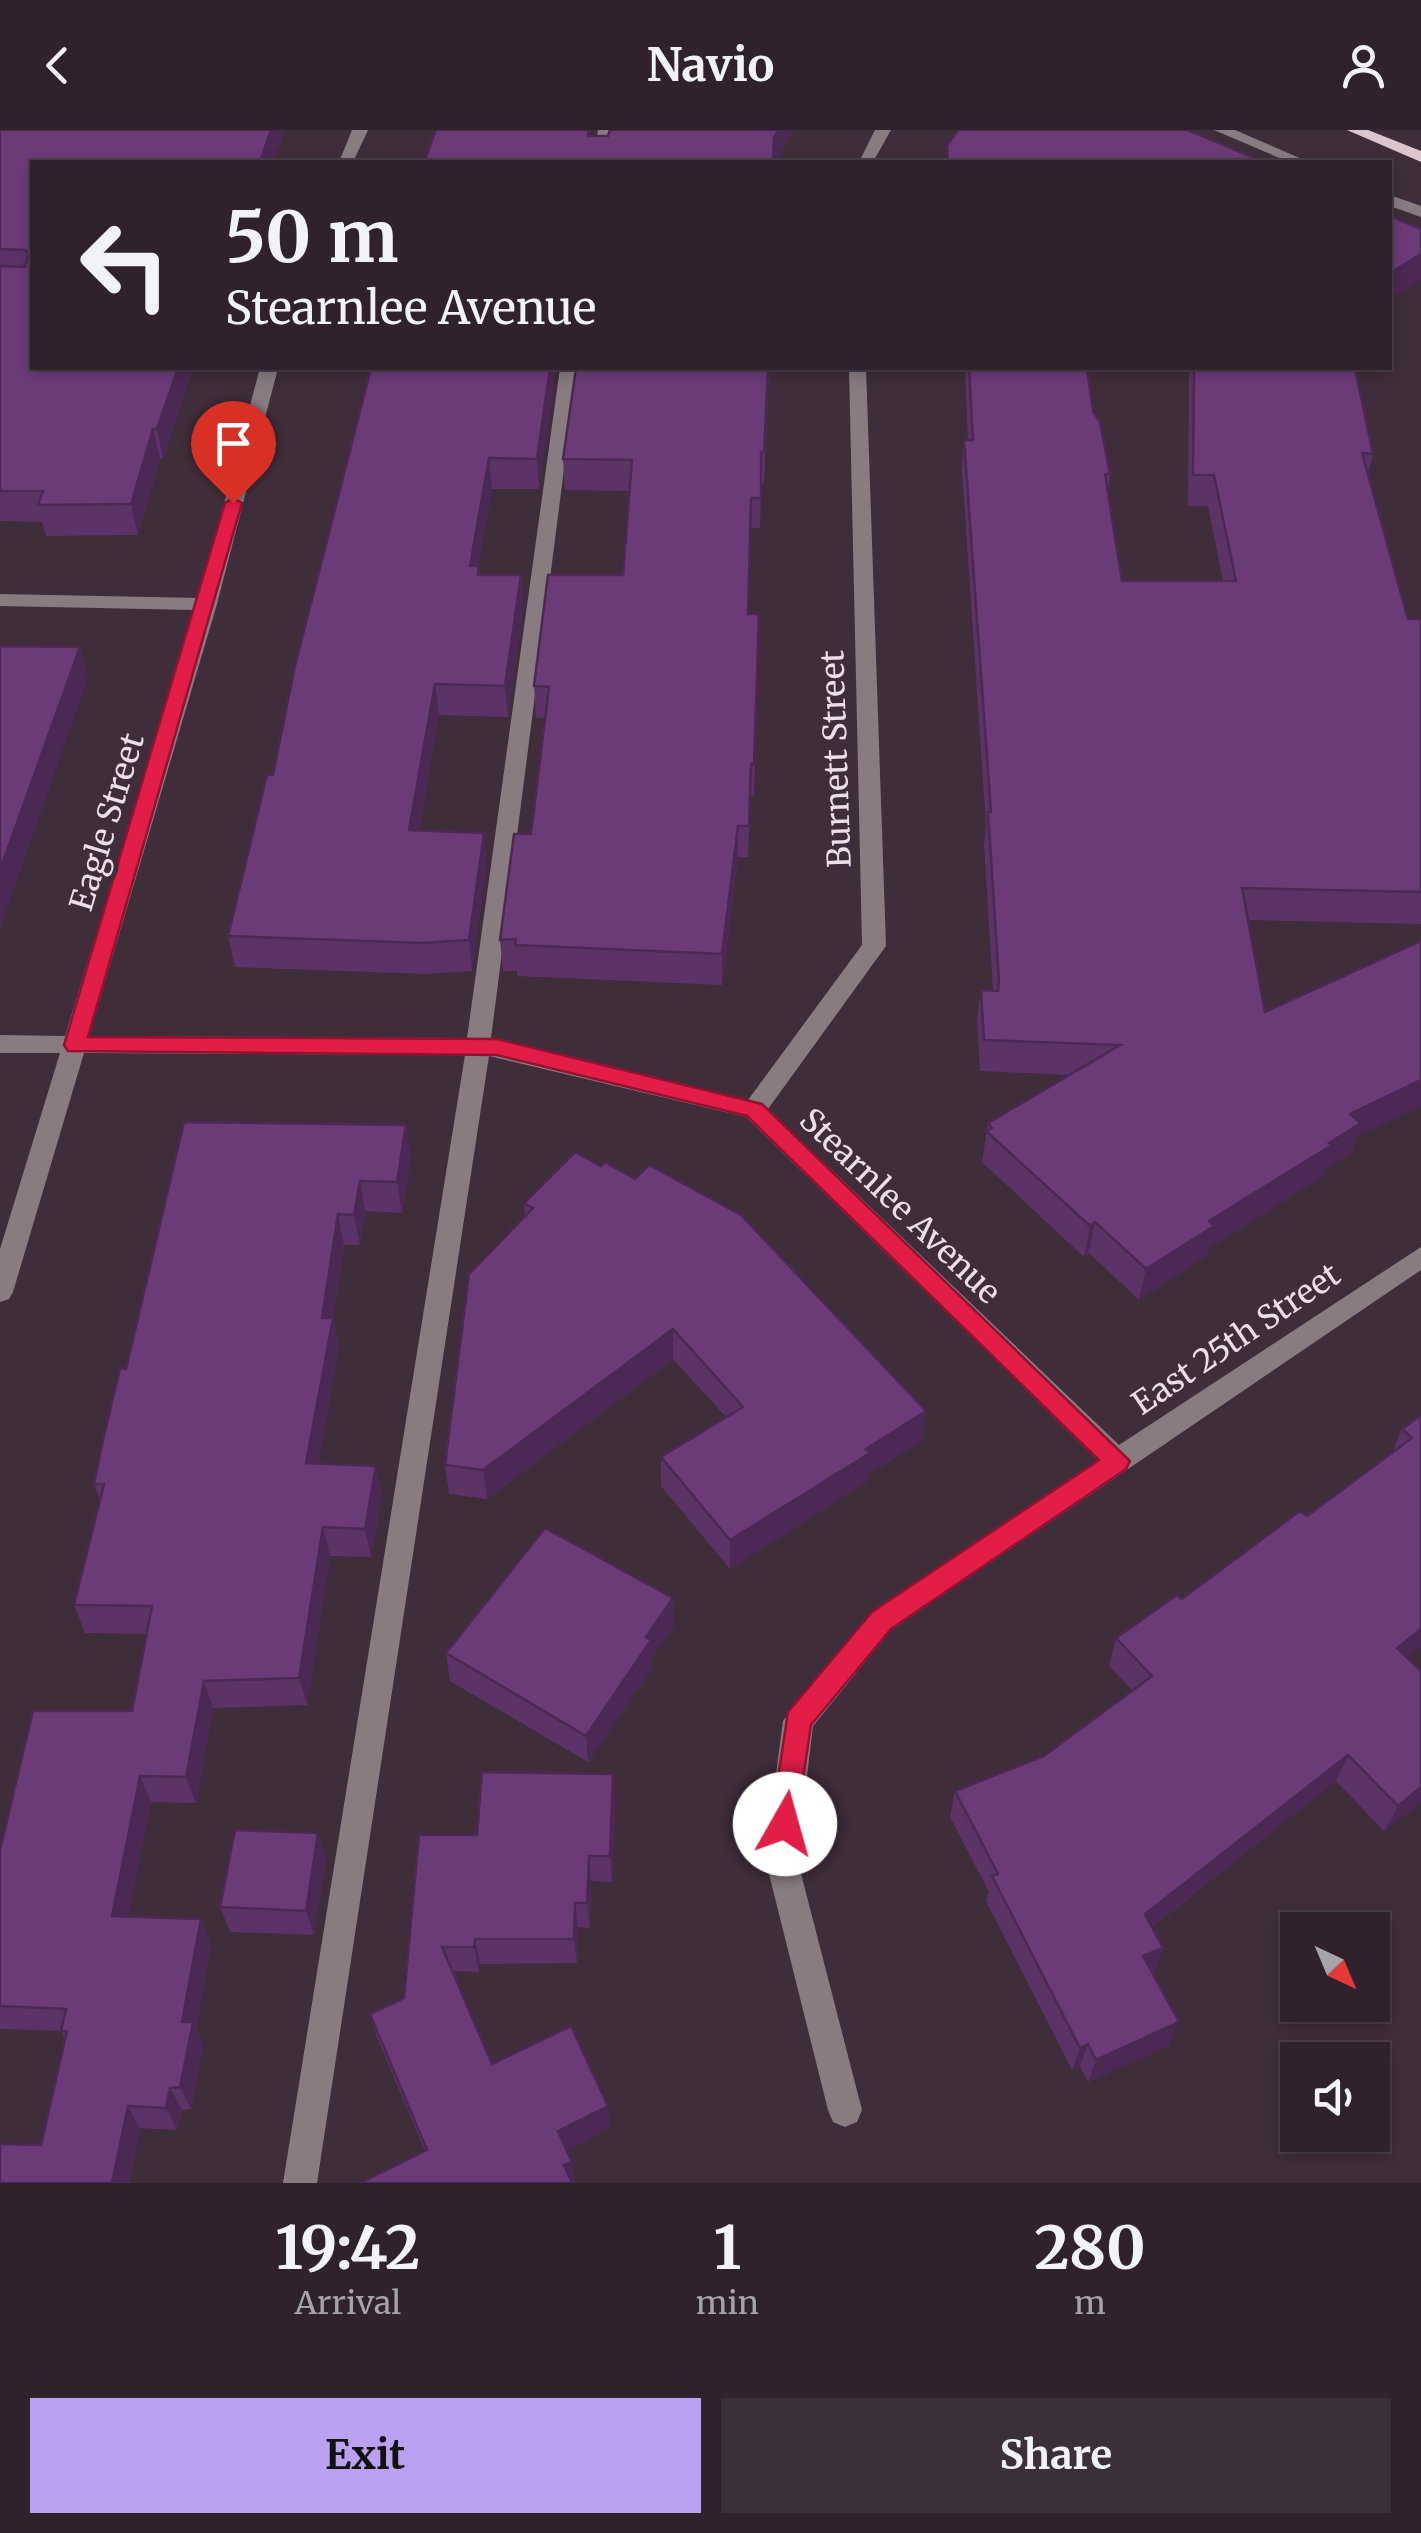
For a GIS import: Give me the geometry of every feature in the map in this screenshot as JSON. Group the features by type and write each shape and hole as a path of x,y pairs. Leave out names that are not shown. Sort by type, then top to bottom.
{"main road":[{"path":"1355,130 1421,157"}],"street":[{"path":"347,160 360,130"},
{"path":"600,160 606,130"},
{"path":"867,160 883,130"},
{"path":"1222,130 1296,160"},
{"path":"1392,201 1421,212"},
{"name":"Eagle Street","path":"0,1292 206,604 268,370"},
{"path":"300,2183 478,1047 569,370"},
{"name":"Burnett Street","path":"754,1110 874,946 858,370"},
{"path":"0,600 206,604"},
{"name":"Stearnlee Avenue","path":"0,1044 497,1047 754,1110 1117,1461"},
{"name":"East 25th Street","path":"845,2110 781,1858 798,1721 881,1621 1421,1257"}],"building":[{"path":"0,130 271,130 261,160 30,160 30,370 177,370 157,429 153,429 131,504 38,505 43,491 0,491 0,266 25,267 29,253 0,249"},
{"path":"436,130 589,130 588,136 608,136 610,130 779,130 774,138 773,160 425,160"},
{"path":"958,130 1188,130 1259,160 948,160 947,146"},
{"path":"1392,217 1421,229 1421,254 1392,272"},
{"path":"370,370 550,370 537,459 489,458 470,566 479,566 478,575 521,575 505,686 435,684 409,830 484,833 469,940 422,943 228,936 267,775 273,775 295,666"},
{"path":"576,370 768,370 761,498 751,498 748,614 759,614 754,764 749,826 738,826 722,954 515,945 516,939 500,940 514,834 531,834 549,687 534,686 548,575 623,575 632,460 563,459"},
{"path":"969,370 1087,370 1093,411 1100,422 1110,474 1105,474 1122,581 1236,581 1214,475 1193,475 1194,370 1355,370 1373,454 1362,453 1408,619 1421,622 1421,892 1242,888 1265,1012 1421,941 1421,1080 1350,1114 1361,1123 1209,1221 1214,1226 1146,1269 1095,1222 1090,1226 986,1131 992,1128 988,1123 1120,1045 984,1040 981,990 998,991 999,982 964,440 973,440"},
{"path":"0,646 80,647 0,870"},
{"path":"184,1122 406,1125 397,1182 360,1181 354,1215 338,1214 322,1318 333,1318 306,1463 376,1466 365,1529 323,1527 299,1678 204,1681 186,1777 140,1776 112,1916 201,1919 182,2022 193,2022 180,2087 170,2088 166,2108 128,2106 112,2183 0,2183 0,2144 41,2145 67,2031 61,2031 66,2009 0,2006 0,1850 33,1711 132,1711 152,1606 74,1605 104,1484 94,1484 101,1449 120,1368 126,1369"},
{"path":"575,1152 601,1166 605,1162 635,1179 649,1165 741,1215 926,1411 866,1449 870,1453 730,1540 661,1457 743,1407 673,1329 483,1470 445,1465 469,1274 533,1208 524,1203"},
{"path":"1421,1415 1421,1629 1397,1648 1421,1671 1421,1787 1398,1806 1348,1755 1145,1914 1163,1948 1143,1956 1179,2022 1096,2060 1088,2044 1080,2048 992,1876 998,1874 955,1791 1044,1756 1152,1676 1116,1638 1177,1595 1182,1599 1300,1511 1307,1516 1412,1438 1402,1429"},
{"path":"545,1528 673,1598 646,1637 651,1640 586,1736 446,1653"},
{"path":"482,1772 613,1774 610,1856 589,1856 587,1903 575,1903 574,1939 475,1939 474,1947 442,1947 492,2064 571,2026 608,2106 558,2131 572,2162 564,2165 572,2183 363,2183 427,2150 370,2014 404,1998 419,1835 477,1835"},
{"path":"235,1830 318,1833 306,1911 220,1907"}],"route":[{"path":"233,503 75,1045 497,1047 754,1110 1117,1461 881,1621 798,1721 785,1824"}]}
